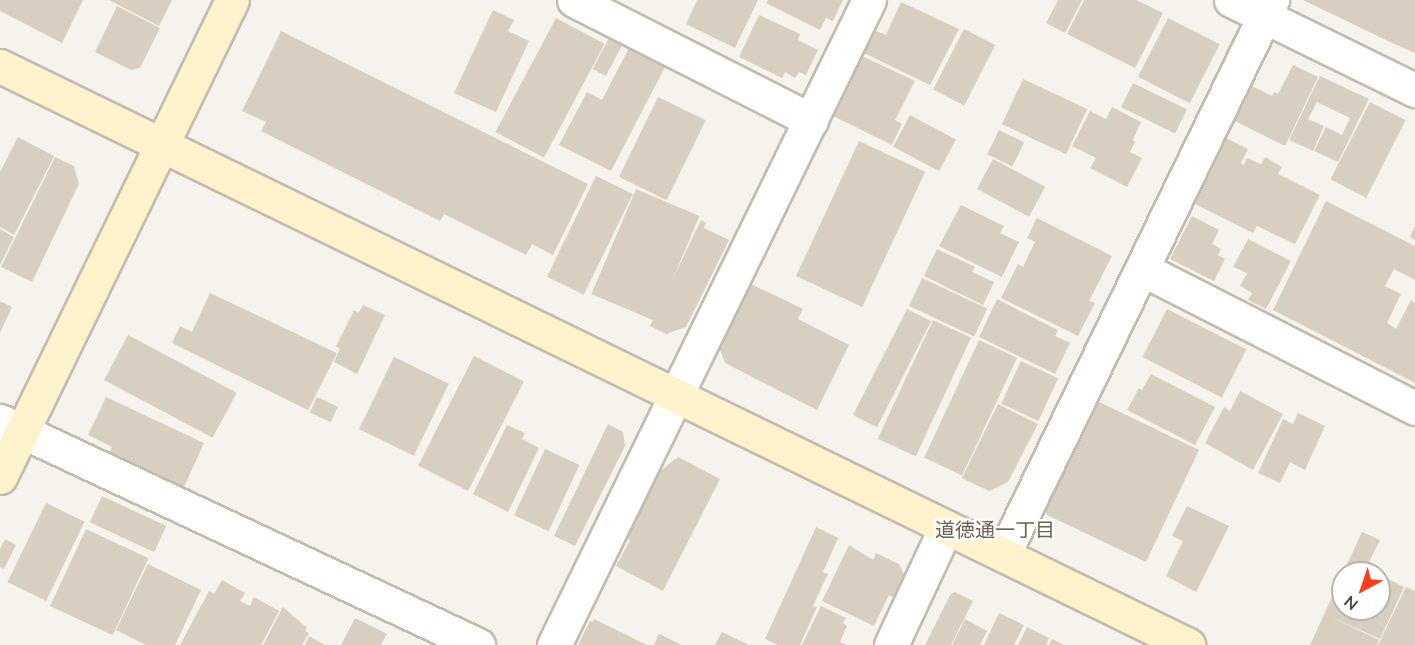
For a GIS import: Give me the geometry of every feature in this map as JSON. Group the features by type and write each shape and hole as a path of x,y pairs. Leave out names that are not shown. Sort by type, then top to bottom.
{"street":[{"path":"0,477 11,426 162,144 232,0"},
{"path":"574,0 811,120"},
{"path":"554,645 869,0"},
{"path":"1231,0 1268,8 1415,90"},
{"path":"1003,555 1268,8"},
{"path":"0,66 1188,645"},
{"path":"1142,269 1415,408"},
{"path":"11,426 478,645"},
{"path":"891,645 946,527"}],"building":[{"path":"0,0 83,0 62,43 0,11"},
{"path":"109,0 172,0 159,26"},
{"path":"697,0 758,0 735,48 686,24"},
{"path":"768,0 843,0 833,21 826,18 820,30 766,3"},
{"path":"1058,0 1082,0 1065,33 1046,23"},
{"path":"1084,0 1136,0 1163,13 1135,68 1067,34"},
{"path":"1303,0 1415,0 1415,53 1392,43"},
{"path":"901,2 959,29 930,85 864,53 876,31 886,35"},
{"path":"117,6 160,28 140,68 131,70 95,52"},
{"path":"493,10 514,20 508,31 529,41 496,112 454,93"},
{"path":"759,15 800,34 798,40 818,50 806,75 799,72 795,78 785,72 782,78 739,57"},
{"path":"556,18 605,44 544,158 495,132"},
{"path":"1168,18 1220,44 1190,103 1138,77"},
{"path":"964,29 995,45 964,105 933,90"},
{"path":"281,31 588,184 553,255 532,244 526,255 444,214 440,221 261,131 266,122 242,111"},
{"path":"609,38 622,45 606,76 593,69"},
{"path":"630,46 666,65 611,171 559,145 587,92 602,100"},
{"path":"860,55 915,81 895,120 902,124 892,145 831,115"},
{"path":"1293,65 1318,77 1285,146 1231,119 1248,84 1272,96 1274,92 1278,94"},
{"path":"1320,76 1369,99 1338,162 1314,151 1326,127 1342,135 1350,118 1317,102 1308,119 1324,126 1313,151 1289,140"},
{"path":"1023,79 1087,109 1066,154 1002,124"},
{"path":"1133,83 1187,109 1175,134 1121,107"},
{"path":"658,97 706,120 667,200 619,177"},
{"path":"1370,102 1406,120 1366,198 1331,180"},
{"path":"1112,107 1141,122 1130,152 1142,158 1127,187 1090,168 1096,158 1072,146 1090,111 1106,119"},
{"path":"910,115 956,139 939,171 893,147"},
{"path":"999,130 1024,142 1012,167 987,154"},
{"path":"1222,136 1248,149 1241,163 1244,165 1247,158 1261,164 1265,157 1282,167 1278,174 1320,195 1295,244 1257,226 1253,233 1189,201"},
{"path":"18,137 54,156 14,235 0,227 0,172"},
{"path":"859,141 925,172 862,307 796,276"},
{"path":"55,157 74,166 79,184 32,282 1,267"},
{"path":"993,159 1045,187 1029,217 977,189"},
{"path":"596,176 633,194 584,295 547,277"},
{"path":"636,189 700,216 655,321 591,294"},
{"path":"1326,201 1415,246 1415,280 1394,269 1385,286 1401,294 1387,323 1396,329 1411,300 1415,303 1415,383 1273,310"},
{"path":"961,205 1004,226 1000,233 1019,242 1002,277 939,246"},
{"path":"1192,216 1219,230 1212,244 1221,249 1218,255 1225,259 1214,281 1170,259"},
{"path":"1037,218 1112,256 1089,301 1095,303 1078,336 1001,298 1018,264 1023,267 1035,242 1027,238"},
{"path":"701,220 706,223 704,228 729,240 686,327 666,334 650,326"},
{"path":"1415,226 1415,240 1410,237"},
{"path":"0,229 14,237 0,265"},
{"path":"1248,239 1291,261 1266,309 1248,300 1252,293 1240,286 1247,273 1233,267"},
{"path":"937,249 975,267 972,272 994,282 983,305 924,276"},
{"path":"922,278 987,308 974,337 909,306"},
{"path":"751,284 803,309 798,319 849,345 817,410 725,363 719,347"},
{"path":"210,293 337,353 308,410 172,343 180,326 192,332"},
{"path":"997,299 1058,330 1055,336 1070,343 1055,374 979,337"},
{"path":"0,301 12,307 0,333"},
{"path":"363,305 385,315 357,374 334,362 340,349 336,346 354,310 358,313"},
{"path":"907,309 931,321 877,427 853,415"},
{"path":"1167,309 1246,349 1222,398 1142,357"},
{"path":"933,320 971,338 916,456 878,439"},
{"path":"128,335 237,393 213,438 104,380"},
{"path":"979,340 1017,358 962,476 924,458"},
{"path":"474,356 524,381 468,491 418,466"},
{"path":"394,357 449,384 414,456 359,429"},
{"path":"1021,361 1058,378 1038,421 1001,404"},
{"path":"1151,374 1215,407 1195,445 1127,410 1139,388 1142,390"},
{"path":"1240,391 1283,414 1253,470 1205,443 1224,407 1230,411"},
{"path":"106,397 204,443 184,487 110,452 112,447 88,435"},
{"path":"317,397 338,407 331,422 310,412"},
{"path":"1095,400 1199,450 1146,562 1047,515 1043,503"},
{"path":"998,404 1038,424 1008,482 989,491 962,478"},
{"path":"1298,413 1325,426 1305,470 1290,462 1280,483 1258,473 1283,419 1293,424"},
{"path":"608,424 623,432 625,446 575,546 554,536"},
{"path":"507,425 525,433 522,439 539,448 508,512 473,494"},
{"path":"545,449 579,465 549,531 514,515"},
{"path":"678,457 720,479 663,591 616,566 630,540 626,538 659,472"},
{"path":"102,496 166,526 154,552 90,522"},
{"path":"46,503 85,522 46,601 7,582"},
{"path":"1187,506 1229,526 1196,592 1166,576 1183,541 1172,536"},
{"path":"816,527 838,538 823,572 828,574 813,606 817,607 800,645 778,645 765,639"},
{"path":"86,529 149,558 113,635 50,606"},
{"path":"1362,532 1380,540 1370,561 1349,561"},
{"path":"5,539 16,545 4,569 0,567 0,549"},
{"path":"849,545 873,560 876,553 899,564 905,576 894,598 889,595 874,626 822,601"},
{"path":"148,564 201,590 175,645 146,645 116,630"},
{"path":"222,580 245,593 240,601 250,606 254,597 279,611 261,645 180,645 209,591 214,594"},
{"path":"1391,580 1404,587 1391,615"},
{"path":"1406,587 1415,591 1415,645 1378,645"},
{"path":"955,592 973,601 951,645 925,645 950,595"},
{"path":"1331,599 1331,617 1329,616 1331,621 1339,621 1379,640 1377,645 1310,645"},
{"path":"821,606 846,618 843,623 847,626 840,642 846,645 802,645"},
{"path":"283,607 307,628 305,631 309,633 302,645 263,645"},
{"path":"999,613 1024,625 1014,645 984,645"},
{"path":"355,618 387,634 381,645 341,645"},
{"path":"594,619 647,645 578,645 590,621 593,622"},
{"path":"965,619 987,631 980,645 952,645"},
{"path":"1340,621 1388,621 1380,639"},
{"path":"1027,627 1049,638 1046,645 1018,645"},
{"path":"722,632 749,645 715,645"},
{"path":"659,634 682,645 654,645"},
{"path":"309,636 325,645 305,645"},
{"path":"1052,639 1064,645 1049,645"}],"district":[{"name":"道徳通一丁目","path":"995,529"}]}
